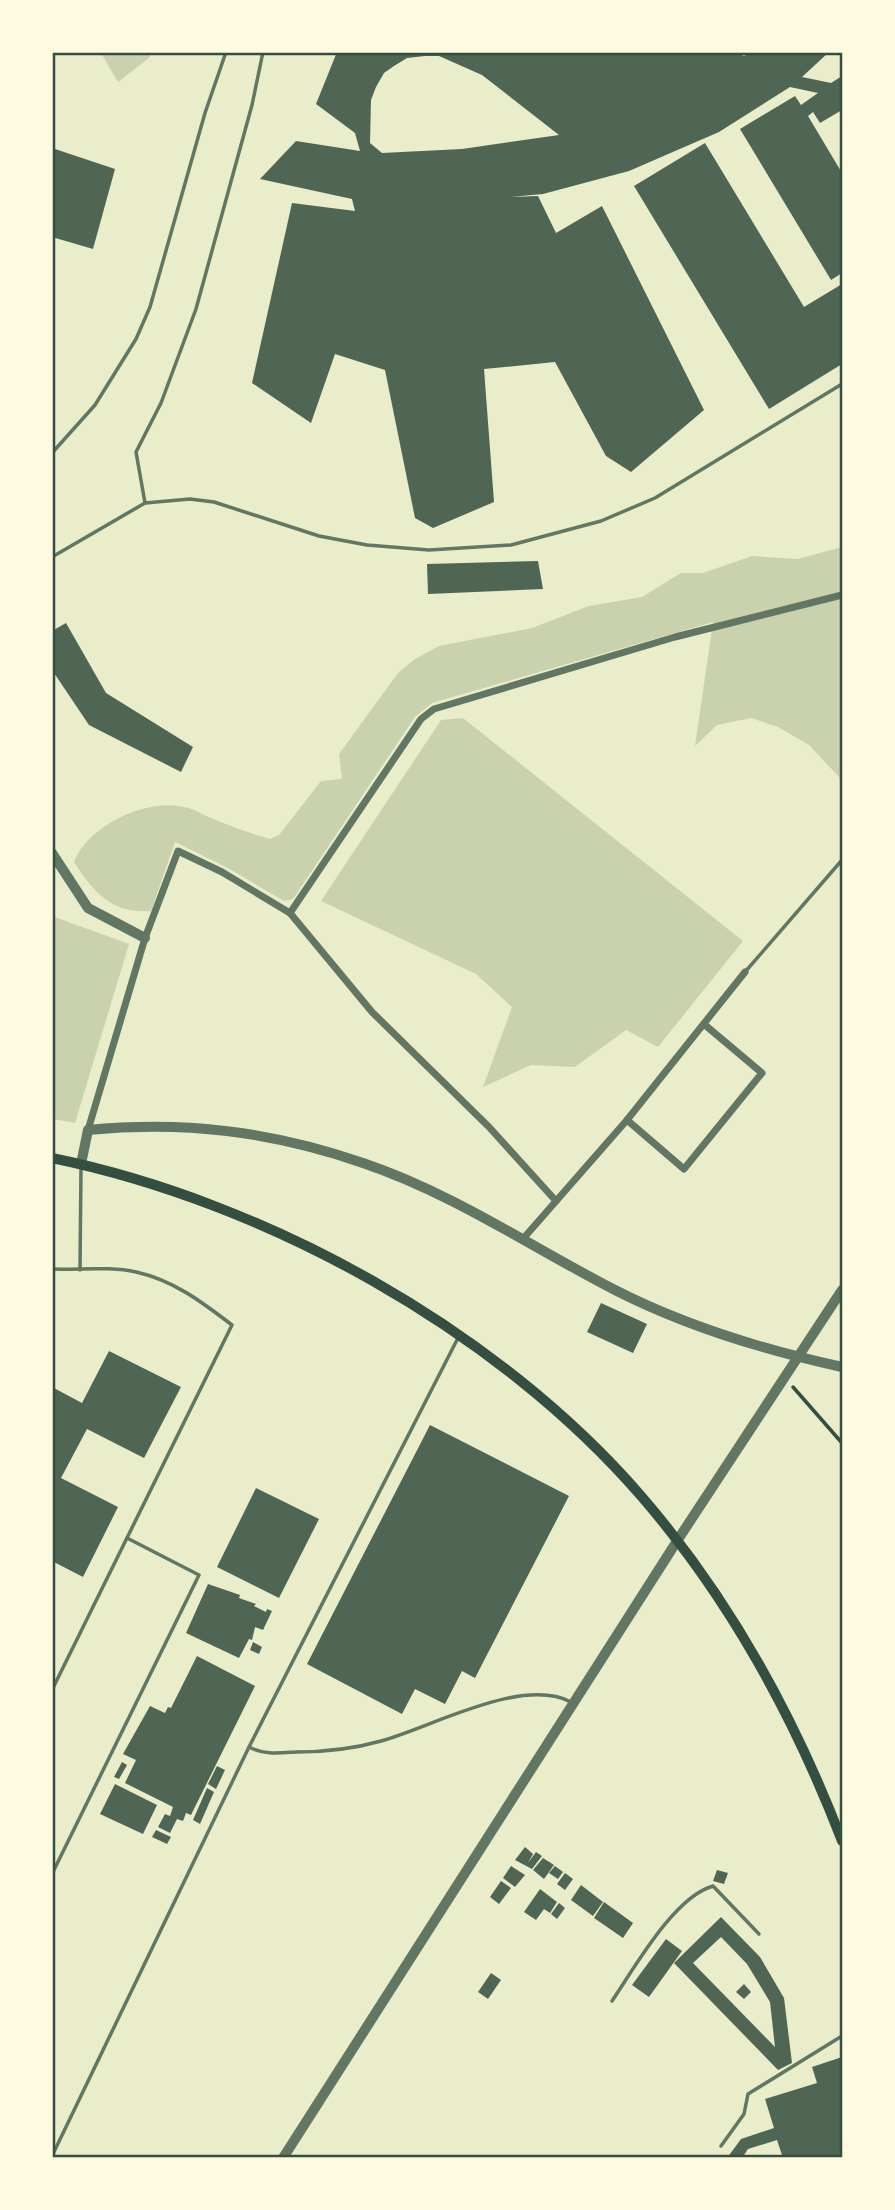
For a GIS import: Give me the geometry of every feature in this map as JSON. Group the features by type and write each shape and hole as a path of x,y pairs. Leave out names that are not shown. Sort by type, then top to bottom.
{"main road":[{"path":"52,1158 81,1164 224,1209 292,1238 367,1277 459,1336 570,1426 639,1494 677,1541 723,1606 781,1703 810,1762 842,1841"}],"street":[{"path":"290,914 421,719 434,709 675,636 842,595"},
{"path":"81,1164 88,1130 145,938 178,850 222,872 290,914 372,1012 489,1127 556,1202"},
{"path":"52,853 88,908 145,938"},
{"path":"522,1240 627,1120 705,1026 745,972"},
{"path":"627,1120 684,1169 762,1073 705,1026"},
{"path":"88,1130 145,1124 204,1127 311,1147 364,1163 480,1215 615,1290 677,1318 799,1358 842,1367"},
{"path":"283,2158 677,1541 842,1290"}],"lane":[{"path":"52,453 95,405 136,339 150,307 205,113 226,52"},
{"path":"145,503 136,452 161,403 196,309 252,105 263,52"},
{"path":"52,557 145,503 190,499 214,502 319,536 367,545 429,550 511,545 601,521 655,498 842,384"},
{"path":"745,972 842,860"},
{"path":"80,1270 81,1164"},
{"path":"52,1269 133,1271 159,1278 191,1293 232,1325 52,1690"},
{"path":"52,2156 249,1747 459,1336"},
{"path":"52,1874 199,1575 127,1538"},
{"path":"249,1747 260,1753 330,1752 381,1741 517,1696 554,1693 573,1703"},
{"path":"612,2001 655,1937 698,1890 713,1886 759,1934"},
{"path":"721,2146 744,2114 748,2094 842,2036"}],"path":[{"path":"785,1379 842,1443"}],"green space":[{"path":"101,53 151,53 149,58 118,82"},
{"path":"842,547 842,780 809,745 778,727 751,718 717,725 695,746 713,622 432,703 415,717 293,899 284,901 226,867 175,842 151,911 125,909 97,892 74,862 81,849 105,826 136,811 152,807 169,805 187,808 262,837 270,839 279,835 321,781 342,779 339,754 398,673 415,659 439,646 532,628 589,606 642,597 681,573 703,573 752,556 798,559"},
{"path":"463,718 743,941 658,1047 626,1030 575,1067 531,1065 483,1087 512,1007 476,974 321,901 441,720"},
{"path":"52,916 129,944 75,1123 53,1119"}],"building":[{"path":"337,52 737,52 744,56 750,52 829,52 802,77 831,83 842,76 842,110 820,123 813,112 808,116 842,173 842,273 831,280 740,129 795,96 801,105 818,93 790,87 719,132 629,171 543,194 510,197 538,196 556,233 602,206 704,410 631,472 606,456 555,362 484,369 494,502 433,528 415,518 385,370 335,354 311,423 252,383 292,203 355,211 352,199 260,179 296,141 360,151 355,133 316,104","holes":["439,56 482,75 559,135 462,149 382,153 370,143 371,100 384,73 407,58"]},
{"path":"705,143 804,307 842,284 842,364 769,409 634,186"},
{"path":"52,148 115,169 93,249 52,237"},
{"path":"538,561 543,589 428,594 427,564"},
{"path":"66,623 106,693 193,747 181,772 89,725 52,670 52,631"},
{"path":"601,1303 647,1324 633,1353 587,1332"},
{"path":"109,1351 181,1387 144,1458 87,1429 61,1478 118,1507 83,1577 52,1561 52,1387 82,1403"},
{"path":"430,1425 569,1496 475,1678 462,1671 445,1704 415,1689 402,1714 307,1664"},
{"path":"256,1488 319,1519 279,1598 217,1567"},
{"path":"208,1584 240,1595 239,1598 256,1604 254,1606 266,1612 267,1609 272,1611 263,1630 255,1627 252,1640 249,1639 239,1658 186,1633"},
{"path":"253,1642 262,1647 259,1654 250,1650"},
{"path":"197,1656 255,1686 191,1815 186,1813 183,1821 177,1819 170,1833 158,1827 165,1814 170,1816 173,1807 125,1783 136,1760 123,1754 150,1706 165,1713 168,1707 171,1708"},
{"path":"122,1762 127,1765 119,1779 114,1777"},
{"path":"217,1766 225,1770 216,1789 208,1784"},
{"path":"115,1784 157,1805 143,1834 100,1814"},
{"path":"207,1788 214,1792 200,1824 193,1820"},
{"path":"156,1830 171,1837 167,1844 152,1837"},
{"path":"525,1847 533,1854 528,1863 536,1852 542,1856 532,1869 515,1860"},
{"path":"543,1858 554,1865 544,1879 533,1870"},
{"path":"511,1866 525,1875 515,1887 503,1878"},
{"path":"555,1866 563,1872 558,1879 549,1873"},
{"path":"717,1870 728,1873 724,1884 713,1881"},
{"path":"565,1873 573,1879 565,1890 557,1884"},
{"path":"501,1881 511,1888 499,1904 490,1897"},
{"path":"581,1885 603,1902 593,1916 571,1900"},
{"path":"540,1889 557,1902 550,1913 544,1909 536,1920 524,1912"},
{"path":"604,1902 633,1923 623,1938 594,1918"},
{"path":"559,1903 565,1908 557,1919 551,1914"},
{"path":"721,1917 760,1957 784,1998 792,2063 778,2070 674,1963","holes":["721,1937 747,1964 770,2002 775,2047 693,1963"]},
{"path":"666,1939 682,1951 649,1997 632,1985"},
{"path":"491,1973 501,1980 488,1999 478,1992"},
{"path":"744,1984 751,1992 744,1999 736,1992"},
{"path":"842,2057 842,2158 783,2158 777,2140 748,2149 742,2158 727,2158 741,2139 774,2128 765,2099 817,2083 812,2067"}]}
